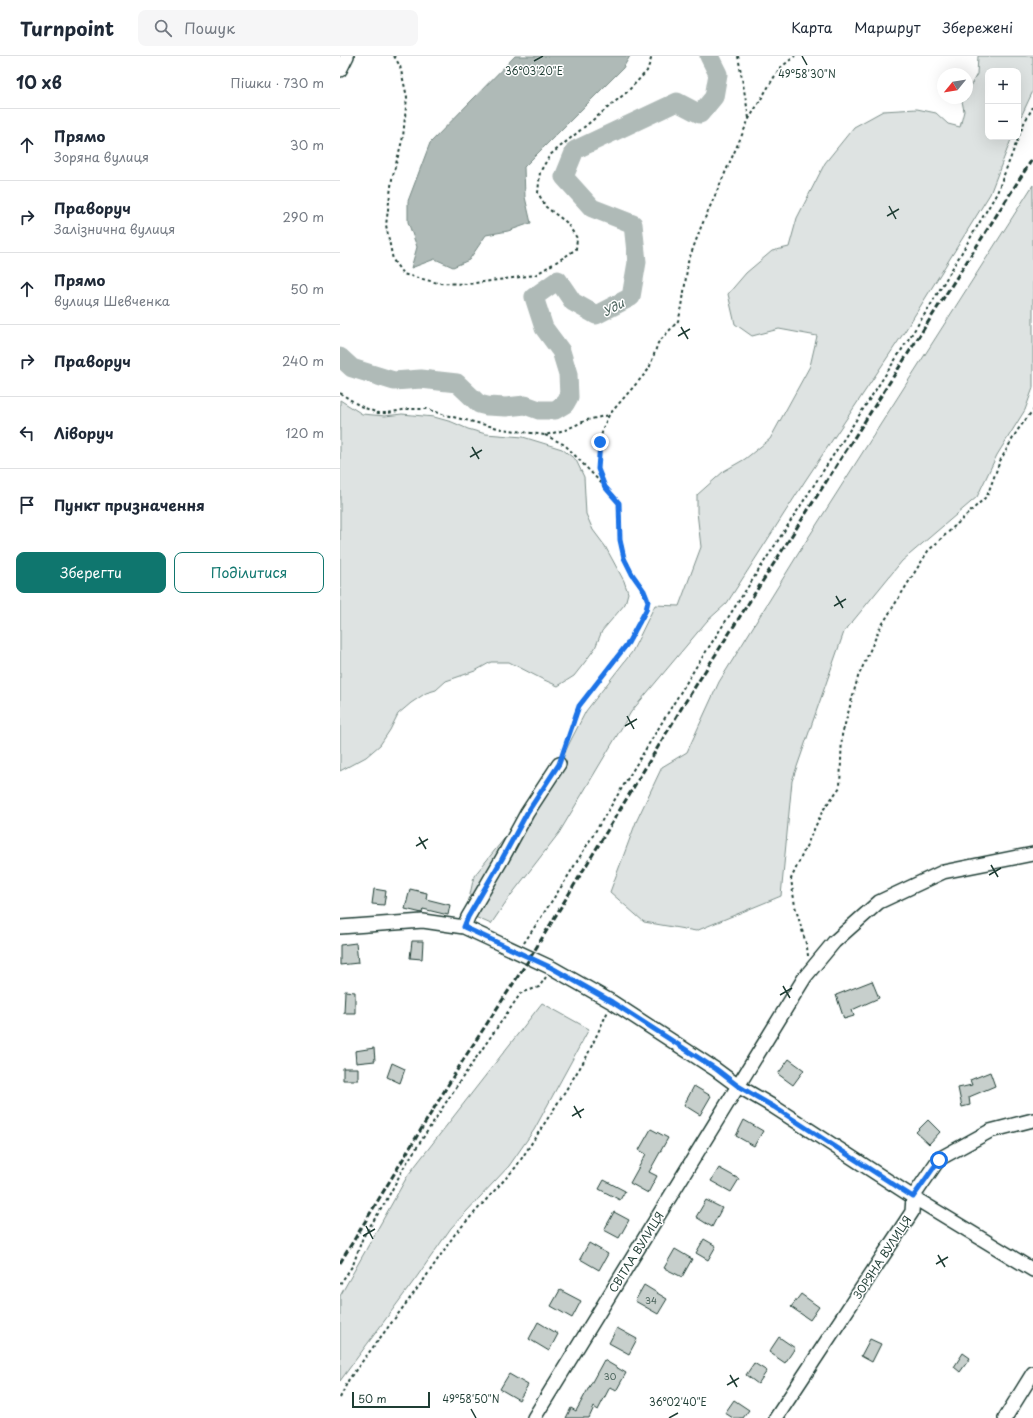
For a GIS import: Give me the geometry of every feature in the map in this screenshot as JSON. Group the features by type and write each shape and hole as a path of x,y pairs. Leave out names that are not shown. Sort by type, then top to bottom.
{"street":[{"path":"340,70 347,56"},
{"path":"464,927 527,813 559,764"},
{"name":"СВІТЛА ВУЛИЦЯ","path":"534,1418 805,977 834,942 879,902 943,872 1033,854"},
{"path":"340,927 423,921 464,927 552,968 612,1002 716,1069 738,1086 774,1107 913,1197 1033,1270"},
{"name":"ЗОРЯНА ВУЛИЦЯ","path":"776,1418 912,1212 913,1197 939,1160 990,1131 1033,1120"},
{"path":"1005,1418 1033,1373"}],"path":[{"path":"394,56 400,66 407,97 403,137 392,179 387,212 386,225 393,260 403,274 438,283 468,284 535,275 576,249 578,238 566,222 546,207 538,193 540,172 550,154 627,92 648,71 652,56"},
{"path":"738,56 749,119"},
{"path":"605,487 598,469 600,442 603,428 609,415 650,368 658,343 678,321 682,307 688,262 701,227 749,119 779,69 795,56"},
{"path":"518,952 565,881 700,660 930,306 997,192 1024,123 1033,107"},
{"path":"340,393 360,406 378,413 388,413 407,409 427,409 502,429 545,435 565,445 619,503 620,540 624,558 632,574 644,591 648,601 646,610 628,643 579,706 559,764"},
{"path":"805,977 808,971 808,947 795,906 791,879 823,810 840,787 842,735 858,677 880,628 928,552 986,496 1000,461 1016,430 1033,410"},
{"path":"545,435 565,430 587,420 609,415"},
{"path":"340,1284 353,1265 363,1237 385,1204 404,1167 458,1084 521,993 539,987 552,968"},
{"path":"340,1398 349,1379 423,1281 454,1234 516,1167 586,1058 612,1002"}],"shaded area":[{"path":"515,56 630,56 623,68 524,167 525,197 531,223 508,231 486,235 469,260 453,267 435,259 411,268 417,247 408,222 408,201 430,143"},
{"path":"978,56 1033,56 1033,91 1021,117 1021,68 985,68 985,140 1011,140 990,194 905,331 805,481 727,603 707,621 631,712 559,833 508,899 491,924 466,913 474,876 508,834 559,763 586,711 632,652 655,605 679,606 701,547 697,512 697,495 724,471 745,459 770,439 810,366 817,336 779,329 752,336 735,324 728,294 746,273 772,251 789,247 797,218 825,163 854,127 883,111 917,109 936,113 948,124 960,127 964,111 963,104 973,104 973,81 977,74"},
{"path":"1033,185 1033,388 1025,410 997,455 977,497 902,561 844,632 792,781 781,896 696,931 644,922 610,892 636,822 662,767 687,752 719,682 803,546"},
{"path":"340,400 362,414 385,416 402,414 434,417 486,434 523,437 562,449 576,460 584,477 586,514 593,530 605,546 624,581 628,593 625,604 602,631 595,648 585,662 574,676 558,686 509,662 491,662 475,671 446,681 436,690 426,693 411,703 398,714 380,745 366,757 340,771"},
{"path":"542,1003 589,1029 534,1130 509,1166 451,1228 340,1381 340,1296 408,1175"}],"building":[{"path":"374,889 386,891 384,905 372,904"},
{"path":"410,889 427,893 426,899 450,905 448,915 423,909 422,913 405,909"},
{"path":"412,941 423,941 422,959 410,958"},
{"path":"356,943 358,963 340,965 340,945"},
{"path":"872,981 879,998 852,1010 854,1016 844,1019 836,995"},
{"path":"345,991 355,992 355,1013 344,1013"},
{"path":"374,1048 375,1061 356,1063 355,1051"},
{"path":"789,1059 804,1070 793,1085 778,1074"},
{"path":"392,1063 405,1069 400,1083 387,1077"},
{"path":"343,1068 358,1068 358,1080 343,1080"},
{"path":"990,1072 995,1086 969,1097 970,1105 962,1107 958,1088 972,1085 970,1080"},
{"path":"694,1086 711,1096 700,1115 684,1105"},
{"path":"744,1120 763,1131 754,1146 736,1136"},
{"path":"928,1120 940,1132 929,1144 916,1132"},
{"path":"651,1129 668,1138 649,1172 657,1176 648,1193 630,1183 646,1154 639,1150"},
{"path":"719,1168 739,1179 731,1192 711,1181"},
{"path":"604,1180 625,1191 620,1200 599,1189"},
{"path":"706,1200 722,1208 712,1227 696,1217"},
{"path":"614,1212 629,1220 619,1238 604,1230"},
{"path":"704,1239 716,1246 708,1260 696,1253"},
{"path":"589,1243 608,1254 599,1270 580,1259"},
{"path":"675,1249 692,1259 682,1277 664,1268"},
{"path":"644,1285 667,1299 658,1314 635,1301"},
{"path":"560,1290 581,1301 572,1318 551,1306"},
{"path":"801,1294 819,1307 810,1320 791,1307"},
{"path":"538,1322 558,1334 549,1351 529,1339"},
{"path":"617,1328 637,1339 629,1354 609,1343"},
{"path":"779,1337 795,1348 785,1363 769,1352"},
{"path":"870,1339 881,1344 872,1362 861,1356"},
{"path":"963,1353 970,1358 960,1372 954,1367"},
{"path":"604,1360 626,1373 616,1391 610,1387 598,1410 594,1407 589,1418 566,1418 571,1408 576,1411"},
{"path":"754,1363 767,1371 758,1384 746,1375"},
{"path":"509,1374 528,1385 519,1400 500,1389"},
{"path":"734,1400 749,1410 743,1418 733,1418 725,1413"}],"waterway":[{"name":"Уди","path":"340,357 352,368 394,381 421,379 457,383 479,404 487,406 506,407 525,405 539,410 555,410 565,404 569,397 568,374 561,351 544,328 534,297 558,280 573,302 596,315 631,297 637,262 633,224 592,208 564,177 575,150 677,102 700,114 714,97 718,74 709,56"}],"railway":[{"path":"340,1263 465,1057 530,958 684,704 1033,158"}],"route":[{"path":"600,442 598,469 605,487 619,503 620,540 624,558 632,574 644,591 648,601 646,610 628,643 579,706 559,764 527,813 484,888 464,927 552,968 612,1002 716,1069 738,1086 774,1107 913,1197 939,1160"}]}
